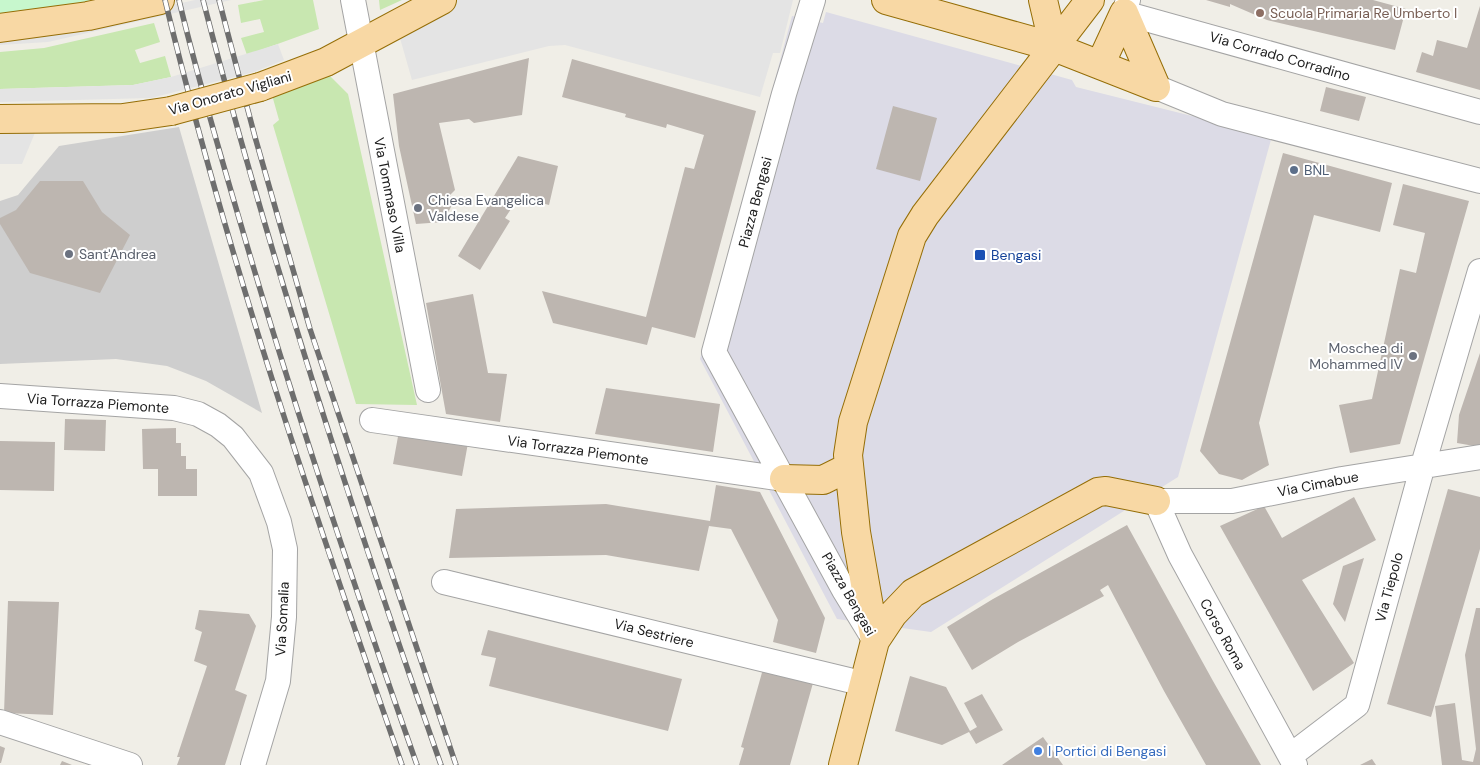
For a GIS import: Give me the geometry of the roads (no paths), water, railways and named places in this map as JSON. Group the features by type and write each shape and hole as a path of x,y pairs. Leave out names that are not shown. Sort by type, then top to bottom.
{"main road":[{"name":"Via Onorato Vigliani","path":"0,118 123,118 171,111 260,87 326,62 442,0"},
{"path":"886,0 1054,47 1156,88"},
{"path":"1043,0 1054,47"},
{"name":"Piazza Bengasi","path":"875,640 856,532 848,455 853,422 912,236 930,208 1054,47 1086,1"},
{"name":"Via Corrado Corradino","path":"1086,1 1126,7"},
{"path":"0,28 88,16 152,2"},
{"path":"1100,65 1126,7"},
{"path":"1126,7 1156,88"},
{"path":"784,478 823,480 849,467"},
{"path":"843,765 875,640 893,614 912,593 1098,492 1106,491 1156,500"}],"street":[{"name":"Via Tommaso Villa","path":"353,0 428,390"},
{"name":"Piazza Bengasi","path":"813,0 784,94 714,352 844,590 875,640"},
{"name":"Via Corrado Corradino","path":"1126,7 1480,112"},
{"path":"1156,88 1222,114 1480,181"},
{"name":"Via Tiepolo","path":"1292,761 1356,705 1423,465 1480,271"},
{"name":"Via Torrazza Piemonte","path":"0,396 174,408 198,414 218,424 233,437 261,473"},
{"name":"Via Torrazza Piemonte","path":"372,420 784,478"},
{"name":"Via Cimabue","path":"1156,500 1232,501 1423,465 1480,457"},
{"name":"Via Somalia","path":"253,765 278,681 284,617 285,549 271,497 261,473"},
{"name":"Corso Roma","path":"1156,500 1180,554 1292,761"},
{"name":"Via Sestriere","path":"444,582 865,684"},
{"path":"0,722 130,765"}],"railway":[{"path":"165,0 216,194 244,290 305,481 402,765"},
{"path":"179,0 216,141 303,429 417,765"},
{"path":"203,0 284,289 344,480 441,765"},
{"path":"219,0 255,137 310,329 456,765"}],"place":[{"name":"Scuola Primaria Re Umberto I","path":"1260,13"},
{"name":"BNL","path":"1294,170"},
{"name":"Chiesa Evangelica Valdese","path":"418,208"},
{"name":"Sant'Andrea","path":"69,254"},
{"name":"Bengasi","path":"980,255"},
{"name":"Moschea di Mohammed IV","path":"1413,356"},
{"name":"I Portici di Bengasi","path":"1038,751"}]}
